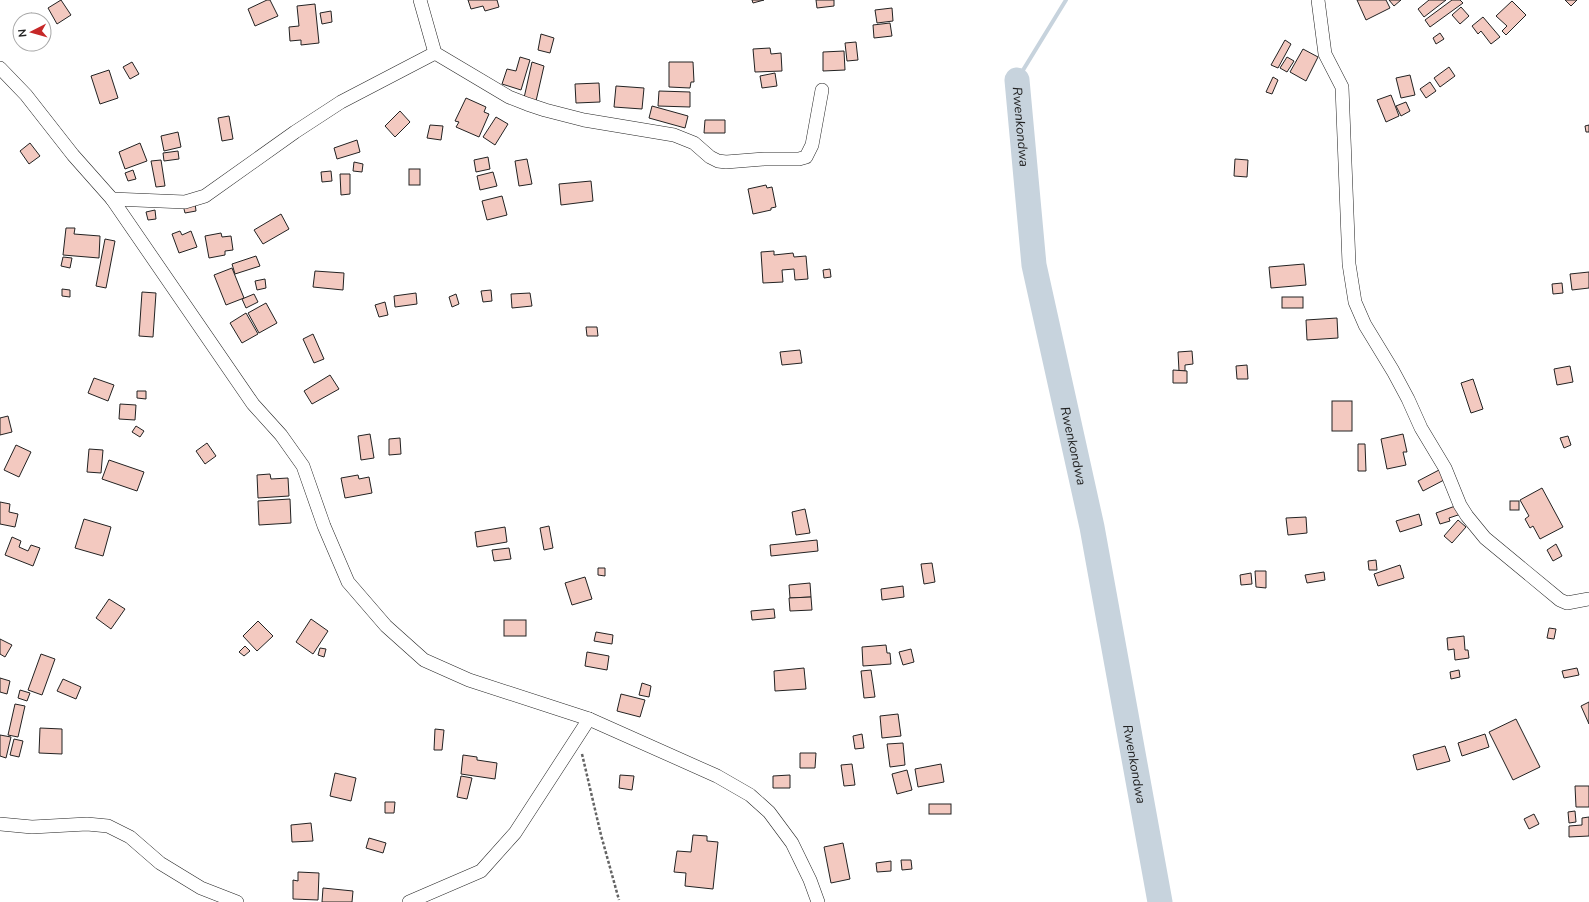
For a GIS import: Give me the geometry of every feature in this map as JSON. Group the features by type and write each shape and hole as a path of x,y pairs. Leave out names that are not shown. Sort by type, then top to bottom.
{"street":[{"path":"420,0 435,52 509,97 545,110 584,120 674,135 694,143 710,157 726,162 764,159 799,159 806,156 812,145 822,90"},
{"path":"1318,0 1325,54 1342,87 1349,264 1355,302 1365,325 1404,392 1421,428 1445,468 1460,506 1476,527 1485,538 1560,600 1567,603 1589,599"},
{"path":"112,199 185,202 205,196 295,132 341,102 435,52"},
{"path":"0,68 26,94 73,154 112,199 253,404 281,435 303,466 324,526 348,582 386,626 424,660 469,680 589,719 717,776 750,795 769,812 792,842 818,902"},
{"path":"410,902 481,871 515,833 589,719"},
{"path":"0,824 32,827 87,824 108,826 130,837 160,863 201,888 237,902"}],"path":[{"path":"578,736 600,836 620,900"}],"building":[{"path":"61,0 71,15 57,24 52,12 50,12 48,8"},
{"path":"270,0 278,16 255,26 248,9"},
{"path":"468,0 497,0 499,7 485,11 483,6 471,9"},
{"path":"752,0 764,0 753,3"},
{"path":"816,0 834,0 834,6 817,8"},
{"path":"1357,0 1386,0 1390,8 1366,20"},
{"path":"1389,0 1401,0 1394,6"},
{"path":"1429,0 1446,0 1424,17 1418,9"},
{"path":"1452,0 1460,0 1463,3 1430,27 1425,20"},
{"path":"1565,0 1577,0 1571,6"},
{"path":"1512,1 1526,15 1506,35 1502,31 1507,26 1496,16"},
{"path":"315,4 319,43 301,45 301,40 290,41 289,27 299,26 297,6"},
{"path":"1461,7 1469,16 1460,24 1452,15"},
{"path":"892,8 893,21 877,23 875,10"},
{"path":"331,11 332,22 322,24 320,13"},
{"path":"1483,17 1500,37 1491,44 1481,31 1478,34 1472,26"},
{"path":"890,23 892,36 874,38 873,25"},
{"path":"1440,33 1444,39 1436,44 1433,38"},
{"path":"541,34 554,38 550,53 538,50"},
{"path":"1285,40 1291,44 1278,68 1271,65"},
{"path":"856,42 858,60 847,61 845,43"},
{"path":"770,48 771,54 781,53 782,71 755,72 753,49"},
{"path":"1303,49 1318,57 1306,81 1290,72"},
{"path":"844,51 845,70 823,71 823,52"},
{"path":"520,57 530,60 521,90 502,84 507,69 516,71"},
{"path":"1287,57 1294,61 1287,72 1280,68"},
{"path":"132,62 139,74 130,79 123,67"},
{"path":"532,62 544,66 536,101 524,98"},
{"path":"669,62 693,62 694,82 691,82 690,88 669,87"},
{"path":"1449,67 1455,76 1440,87 1434,78"},
{"path":"109,70 118,98 100,104 91,76"},
{"path":"775,73 777,86 762,88 760,76"},
{"path":"1410,75 1415,95 1401,98 1396,78"},
{"path":"1273,77 1278,80 1272,94 1266,92"},
{"path":"1430,82 1436,91 1426,98 1420,89"},
{"path":"599,83 600,102 576,103 575,84"},
{"path":"616,86 644,88 642,109 614,107"},
{"path":"659,91 690,92 690,107 658,106"},
{"path":"1391,95 1399,116 1386,122 1377,100"},
{"path":"466,98 486,107 484,112 489,114 479,137 456,127 459,122 455,121"},
{"path":"1406,102 1410,111 1401,116 1396,106"},
{"path":"652,106 688,116 685,128 649,118"},
{"path":"400,111 410,122 395,137 385,126"},
{"path":"229,116 233,139 222,141 218,118"},
{"path":"496,117 508,124 495,145 483,137"},
{"path":"705,120 725,120 725,133 704,133"},
{"path":"430,125 443,126 441,140 427,138"},
{"path":"1589,125 1589,132 1586,132 1585,126"},
{"path":"178,132 181,147 164,151 161,136"},
{"path":"357,140 360,152 337,159 334,148"},
{"path":"30,143 40,156 29,164 20,151"},
{"path":"140,143 147,161 125,169 119,152"},
{"path":"178,151 179,159 164,161 163,153"},
{"path":"488,157 490,169 476,172 474,160"},
{"path":"527,159 532,184 519,186 515,161"},
{"path":"1235,159 1248,160 1247,177 1234,176"},
{"path":"161,160 165,186 156,187 151,161"},
{"path":"354,162 363,164 362,172 353,171"},
{"path":"409,169 420,169 420,185 409,185"},
{"path":"133,170 136,179 128,181 125,173"},
{"path":"331,171 332,181 322,182 321,172"},
{"path":"493,172 497,186 480,190 477,176"},
{"path":"340,174 350,174 350,194 341,195"},
{"path":"591,181 593,201 561,205 559,184"},
{"path":"766,185 767,188 772,187 776,207 771,208 771,210 753,214 748,189"},
{"path":"502,196 507,215 487,220 482,201"},
{"path":"195,203 196,211 185,213 183,205"},
{"path":"155,210 156,219 148,220 146,212"},
{"path":"281,214 289,229 263,244 254,230"},
{"path":"66,228 75,228 74,234 100,236 99,258 63,255"},
{"path":"180,231 182,235 191,231 197,247 179,253 172,234"},
{"path":"221,233 222,237 231,236 233,250 225,251 225,255 209,258 205,236"},
{"path":"105,239 115,241 106,288 96,286"},
{"path":"774,251 774,255 793,253 794,257 806,256 808,279 795,280 794,269 782,270 783,282 763,283 761,252"},
{"path":"256,256 260,266 235,274 232,264"},
{"path":"63,257 72,258 70,268 61,266"},
{"path":"1304,264 1306,285 1271,288 1269,267"},
{"path":"232,268 244,298 226,305 214,275"},
{"path":"830,269 831,277 824,278 823,270"},
{"path":"315,271 344,273 343,290 313,287"},
{"path":"1589,272 1589,288 1572,290 1570,274"},
{"path":"265,279 266,288 257,290 255,281"},
{"path":"1562,283 1563,293 1553,294 1552,284"},
{"path":"62,289 70,290 70,297 62,296"},
{"path":"491,290 492,301 483,302 481,291"},
{"path":"142,292 156,293 153,337 139,336"},
{"path":"416,293 417,304 395,307 394,296"},
{"path":"530,293 532,306 512,308 511,294"},
{"path":"254,294 258,302 246,308 242,299"},
{"path":"456,294 459,304 452,307 449,297"},
{"path":"1282,297 1303,297 1303,308 1282,308"},
{"path":"385,302 388,315 379,317 375,305"},
{"path":"266,303 277,323 259,333 248,313"},
{"path":"246,313 258,334 242,343 230,323"},
{"path":"1337,318 1338,338 1307,340 1306,320"},
{"path":"586,327 597,327 598,336 587,336"},
{"path":"313,334 324,359 314,363 303,339"},
{"path":"800,350 802,363 782,365 780,352"},
{"path":"1192,351 1193,364 1185,365 1185,371 1179,371 1178,352"},
{"path":"1247,365 1248,379 1237,379 1236,366"},
{"path":"1570,366 1573,382 1557,385 1554,369"},
{"path":"1173,370 1187,371 1187,383 1173,383"},
{"path":"330,375 339,389 312,404 304,391"},
{"path":"94,378 114,385 108,401 88,393"},
{"path":"1473,379 1483,409 1471,413 1461,383"},
{"path":"137,391 146,391 146,399 137,398"},
{"path":"1332,401 1352,401 1352,431 1332,431"},
{"path":"120,404 136,405 135,420 119,419"},
{"path":"8,416 12,432 0,435 0,418"},
{"path":"136,426 144,431 140,437 132,432"},
{"path":"370,434 374,458 361,460 358,436"},
{"path":"1403,434 1407,452 1403,452 1406,465 1387,469 1381,439"},
{"path":"1568,436 1571,445 1564,448 1560,438"},
{"path":"400,438 401,454 389,455 389,439"},
{"path":"207,443 216,456 205,464 196,451"},
{"path":"1358,444 1365,444 1366,471 1358,471"},
{"path":"16,445 31,452 19,477 4,470"},
{"path":"89,449 103,450 101,473 87,472"},
{"path":"109,460 144,472 137,491 102,479"},
{"path":"1439,470 1444,480 1423,491 1418,481"},
{"path":"270,474 271,479 288,478 289,496 258,498 257,475"},
{"path":"358,475 359,479 369,477 372,493 345,498 341,478"},
{"path":"1542,488 1563,527 1540,539 1533,526 1530,528 1525,519 1529,516 1520,500"},
{"path":"290,499 291,523 259,525 258,501"},
{"path":"1510,501 1519,501 1519,510 1510,510"},
{"path":"0,502 10,504 9,512 18,514 15,527 0,524"},
{"path":"1458,505 1461,514 1449,518 1450,521 1440,524 1436,513"},
{"path":"805,509 810,533 796,535 792,512"},
{"path":"1419,514 1422,525 1400,532 1396,521"},
{"path":"1306,517 1307,533 1288,535 1286,518"},
{"path":"84,519 111,527 103,556 75,548"},
{"path":"1458,520 1466,527 1452,543 1444,536"},
{"path":"549,526 553,548 544,550 540,528"},
{"path":"505,527 507,542 477,547 475,532"},
{"path":"12,537 21,541 19,547 28,551 31,545 40,548 33,566 5,555"},
{"path":"817,540 818,551 771,556 770,545"},
{"path":"1556,544 1562,556 1553,561 1547,550"},
{"path":"509,548 511,559 494,561 492,550"},
{"path":"1376,560 1377,570 1369,570 1368,561"},
{"path":"932,563 935,582 924,584 921,564"},
{"path":"1400,565 1404,578 1378,586 1374,574"},
{"path":"598,568 605,568 605,576 598,575"},
{"path":"1255,571 1266,571 1266,588 1256,587"},
{"path":"1324,572 1325,580 1307,583 1305,575"},
{"path":"1251,573 1252,584 1241,585 1240,575"},
{"path":"585,577 592,599 572,605 565,583"},
{"path":"810,583 811,597 790,598 789,585"},
{"path":"903,586 904,597 882,600 881,589"},
{"path":"811,597 812,610 790,611 789,598"},
{"path":"109,599 125,609 111,629 96,618"},
{"path":"774,609 775,618 752,620 751,611"},
{"path":"311,619 328,631 313,654 296,642"},
{"path":"504,620 526,620 526,636 504,636"},
{"path":"258,621 273,636 257,651 243,636"},
{"path":"1549,628 1556,629 1554,639 1547,638"},
{"path":"596,632 613,635 612,644 594,641"},
{"path":"1464,636 1465,650 1468,650 1469,658 1455,660 1454,649 1448,650 1447,638"},
{"path":"0,639 12,645 5,657 0,654"},
{"path":"886,645 887,653 890,653 891,664 863,666 862,647"},
{"path":"245,646 250,651 244,656 239,652"},
{"path":"320,648 326,649 324,657 318,655"},
{"path":"911,649 914,662 903,665 899,652"},
{"path":"587,652 609,656 607,670 585,666"},
{"path":"41,654 55,659 42,695 28,690"},
{"path":"804,668 806,689 775,691 774,671"},
{"path":"1577,668 1579,675 1564,678 1562,671"},
{"path":"871,670 875,697 864,698 861,671"},
{"path":"1459,670 1460,677 1451,679 1450,672"},
{"path":"0,678 10,681 7,694 0,692"},
{"path":"63,679 81,687 76,699 57,691"},
{"path":"642,683 651,686 649,697 639,695"},
{"path":"20,690 30,693 27,701 18,698"},
{"path":"621,694 645,700 640,717 617,711"},
{"path":"1589,702 1589,724 1581,706"},
{"path":"15,704 25,706 18,737 8,735"},
{"path":"898,714 901,736 882,738 880,716"},
{"path":"1516,719 1540,767 1513,780 1489,732"},
{"path":"40,728 62,729 62,754 39,753"},
{"path":"435,729 444,730 442,750 434,750"},
{"path":"862,734 864,748 855,749 853,736"},
{"path":"1485,734 1489,747 1462,756 1458,743"},
{"path":"0,735 11,737 6,758 0,756"},
{"path":"14,739 23,741 19,757 10,755"},
{"path":"903,743 905,765 890,767 887,744"},
{"path":"1445,746 1450,761 1417,770 1413,755"},
{"path":"800,753 816,753 815,768 800,768"},
{"path":"463,755 477,757 477,760 497,763 495,779 461,774"},
{"path":"852,764 855,785 844,786 841,765"},
{"path":"941,764 944,782 918,787 915,769"},
{"path":"907,770 912,790 897,794 892,774"},
{"path":"335,773 356,778 351,801 330,796"},
{"path":"620,775 634,776 632,790 619,788"},
{"path":"790,775 790,788 773,788 773,776"},
{"path":"461,776 472,778 467,799 457,797"},
{"path":"1575,786 1589,786 1589,807 1576,807"},
{"path":"385,802 395,802 394,813 385,813"},
{"path":"929,804 951,804 951,814 929,814"},
{"path":"1575,811 1576,822 1569,823 1568,812"},
{"path":"1534,814 1539,824 1529,829 1524,819"},
{"path":"1589,817 1589,836 1569,837 1569,826 1582,825 1582,818"},
{"path":"311,823 313,841 292,842 291,825"},
{"path":"693,835 707,836 707,841 718,842 713,889 685,886 686,873 674,872 677,851 691,852"},
{"path":"369,838 386,843 383,853 366,848"},
{"path":"843,843 850,879 831,883 824,847"},
{"path":"901,860 911,860 912,869 902,870"},
{"path":"891,861 891,871 877,872 876,863"},
{"path":"298,872 319,873 318,900 293,899 293,880 298,881"},
{"path":"323,888 353,891 352,902 322,902"}],"waterway":[{"name":"Rwenkondwa","path":"1017,80 1066,0"},
{"name":"Rwenkondwa","path":"1017,80 1034,265 1092,527 1160,902"}]}
